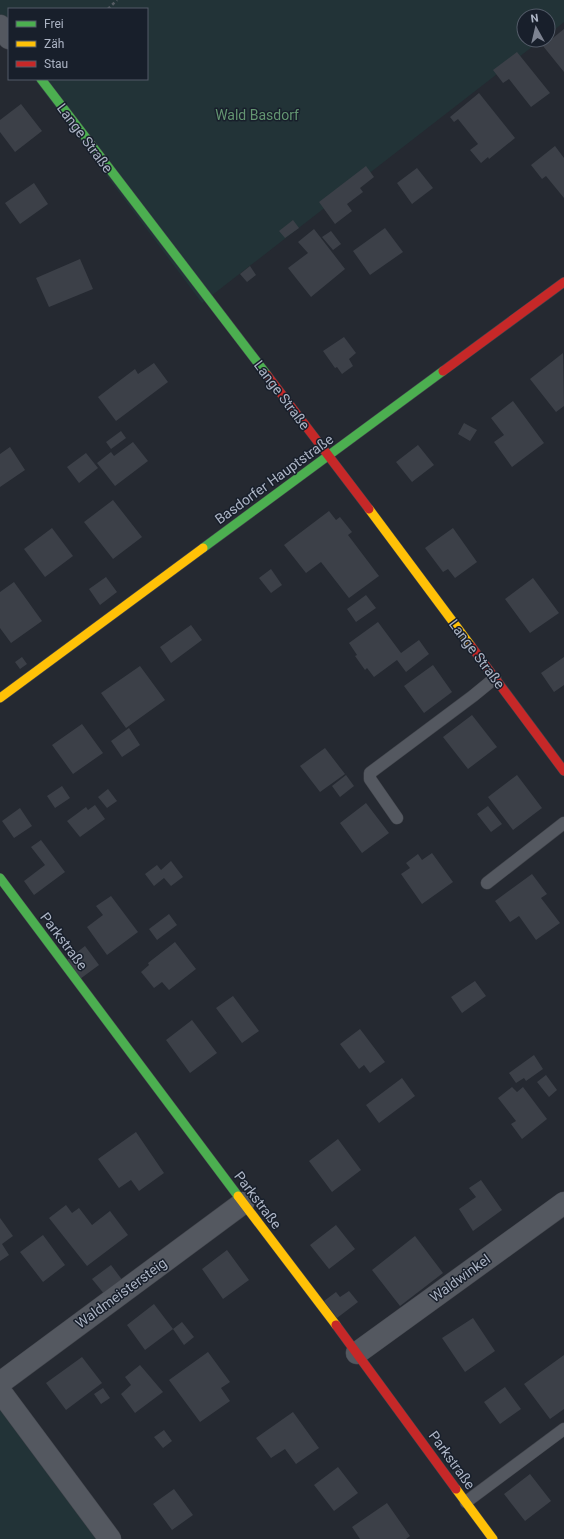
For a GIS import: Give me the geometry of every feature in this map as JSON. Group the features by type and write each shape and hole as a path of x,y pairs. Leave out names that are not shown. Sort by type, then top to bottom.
{"street":[{"path":"0,26 8,37"},
{"name":"Lange Straße","path":"42,80 328,456 564,771"},
{"name":"Basdorfer Hauptstraße","path":"0,698 564,282"},
{"name":"Parkstraße","path":"0,878 357,1353 494,1539"},
{"name":"Waldmeistersteig","path":"0,1382 243,1203"},
{"name":"Waldwinkel","path":"357,1353 564,1203"},
{"path":"0,1391 110,1539"}],"lane":[{"path":"397,818 370,779 370,773 495,678"},
{"path":"487,883 564,823"},
{"path":"466,1502 564,1428"}],"path":[{"path":"109,8 116,0"}],"green space":[{"name":"Wald Basdorf","path":"0,0 564,0 564,22 556,28 556,8 516,8 516,48 531,48 202,303 35,80 148,80 148,8 8,8 8,44 0,33"},
{"path":"0,1409 99,1539 0,1539"}],"building":[{"path":"564,29 564,72 545,48 556,48 556,35"},
{"path":"517,52 550,93 531,107 509,79 503,83 493,70"},
{"path":"479,93 515,138 489,159 488,157 481,163 470,150 478,144 458,119 454,122 450,117"},
{"path":"21,104 42,131 15,152 0,132 0,120"},
{"path":"555,146 564,158 564,198 546,176 542,179 531,165"},
{"path":"366,166 374,177 360,188 363,192 347,204 352,211 335,224 319,202"},
{"path":"417,168 433,188 412,204 397,183"},
{"path":"34,183 48,204 20,224 5,203"},
{"path":"293,220 299,228 285,238 279,231"},
{"path":"385,228 403,252 370,275 353,251"},
{"path":"314,229 345,269 311,297 288,268 308,253 298,242"},
{"path":"331,231 341,244 333,250 322,237"},
{"path":"80,259 93,289 49,307 36,278"},
{"path":"250,266 256,275 247,282 240,274"},
{"path":"344,337 356,353 349,359 353,366 342,374 337,367 335,368 323,351"},
{"path":"563,353 564,406 556,412 530,379"},
{"path":"154,363 168,382 116,421 98,397 135,369 138,374"},
{"path":"513,401 544,443 512,467 494,442 504,435 491,418"},
{"path":"464,423 477,430 470,441 458,434"},
{"path":"121,431 126,438 111,449 106,442"},
{"path":"133,442 148,461 115,486 97,463 111,452 114,456"},
{"path":"418,445 434,465 412,482 396,462"},
{"path":"10,447 25,470 0,487 0,454"},
{"path":"86,453 98,468 79,483 67,467"},
{"path":"113,500 142,537 113,559 84,522"},
{"path":"329,511 336,520 340,517 352,532 348,535 379,576 349,598 321,562 306,573 284,545"},
{"path":"52,528 73,556 45,577 24,549"},
{"path":"453,528 477,562 455,578 448,569 443,572 425,548"},
{"path":"271,569 282,585 271,593 259,578"},
{"path":"106,577 117,592 100,605 89,589"},
{"path":"533,578 559,613 530,633 505,599"},
{"path":"14,582 42,621 11,643 0,628 0,592"},
{"path":"366,595 376,608 356,622 347,609"},
{"path":"378,622 401,653 419,640 429,654 406,672 397,660 374,677 367,668 365,670 355,656 357,655 349,643"},
{"path":"191,625 202,640 171,663 160,647"},
{"path":"22,657 27,664 20,669 15,662"},
{"path":"564,657 564,685 554,692 541,673"},
{"path":"433,665 452,692 424,713 404,686"},
{"path":"140,666 165,700 126,728 101,693"},
{"path":"472,715 497,747 468,769 443,737"},
{"path":"82,724 103,753 73,774 52,745"},
{"path":"129,728 140,745 122,757 111,741"},
{"path":"325,748 345,774 320,792 300,766"},
{"path":"346,775 354,786 340,797 332,786"},
{"path":"517,775 542,808 513,830 488,797"},
{"path":"62,786 70,798 55,808 47,796"},
{"path":"108,789 117,801 107,808 98,797"},
{"path":"366,803 389,833 362,853 340,823"},
{"path":"95,805 105,819 80,837 67,821 86,807 88,810"},
{"path":"488,806 502,824 491,832 477,814"},
{"path":"20,808 32,826 14,838 2,821"},
{"path":"41,840 65,872 34,895 24,881 45,865 31,847"},
{"path":"432,853 453,882 422,904 401,874 410,868 406,863 418,854 422,860"},
{"path":"171,861 183,877 171,886 164,878 154,886 145,874 157,865 161,870"},
{"path":"532,874 547,894 541,898 560,923 536,940 519,916 510,922 495,901"},
{"path":"111,896 138,932 107,955 87,927 103,915 96,906"},
{"path":"169,914 177,925 157,940 149,929"},
{"path":"175,942 196,969 169,990 162,982 154,988 141,972 149,965 148,963"},
{"path":"85,946 99,965 80,979 67,960"},
{"path":"475,981 486,996 462,1013 451,997"},
{"path":"233,996 259,1031 242,1043 216,1008"},
{"path":"192,1020 217,1053 190,1073 166,1040"},
{"path":"360,1029 385,1062 370,1073 364,1065 359,1069 340,1044"},
{"path":"534,1055 543,1069 526,1081 524,1078 516,1083 509,1073"},
{"path":"546,1075 557,1090 549,1097 537,1082"},
{"path":"402,1078 415,1096 379,1123 366,1105"},
{"path":"512,1087 517,1092 523,1087 547,1119 522,1139 511,1124 516,1121 498,1098"},
{"path":"136,1132 164,1173 139,1191 131,1180 119,1188 98,1159"},
{"path":"338,1139 361,1170 332,1192 309,1161"},
{"path":"481,1180 502,1210 473,1231 459,1209 476,1197 469,1188"},
{"path":"66,1205 72,1213 79,1208 92,1225 110,1211 128,1235 87,1266 49,1218"},
{"path":"0,1218 13,1236 2,1244 9,1255 0,1261"},
{"path":"336,1225 355,1249 329,1269 310,1245"},
{"path":"43,1235 65,1265 43,1282 20,1252"},
{"path":"415,1236 443,1273 400,1306 372,1270"},
{"path":"227,1250 249,1280 223,1299 202,1269"},
{"path":"111,1265 123,1281 105,1295 92,1279"},
{"path":"349,1291 358,1302 337,1318 324,1301 336,1292 340,1297"},
{"path":"154,1304 173,1329 145,1350 127,1325"},
{"path":"473,1318 495,1351 465,1372 442,1338"},
{"path":"182,1322 194,1337 184,1345 173,1329"},
{"path":"208,1352 230,1382 221,1388 230,1401 200,1422 169,1380"},
{"path":"564,1355 564,1409 550,1419 524,1384"},
{"path":"82,1357 102,1383 66,1410 46,1383"},
{"path":"140,1365 163,1392 135,1413 121,1394 131,1385 125,1377"},
{"path":"505,1387 521,1409 500,1424 484,1402"},
{"path":"103,1388 110,1398 101,1404 94,1394"},
{"path":"293,1412 319,1448 296,1464 285,1449 271,1458 256,1438"},
{"path":"164,1430 172,1441 163,1448 154,1437"},
{"path":"338,1467 358,1493 334,1511 314,1485"},
{"path":"530,1474 551,1501 525,1521 504,1494"},
{"path":"174,1489 193,1515 172,1530 153,1504"},
{"path":"387,1503 410,1536 406,1539 360,1539 352,1527"}],"traffic: fast":[{"path":"42,80 267,375"},
{"path":"203,548 443,371"},
{"path":"0,878 238,1196"}],"traffic: slow":[{"path":"369,509 471,646"},
{"path":"0,698 203,548"},
{"path":"238,1196 336,1325"},
{"path":"456,1489 493,1539"}],"traffic: jam":[{"path":"443,371 564,282"},
{"path":"267,375 369,509"},
{"path":"471,646 564,771"},
{"path":"336,1325 456,1489"}]}
